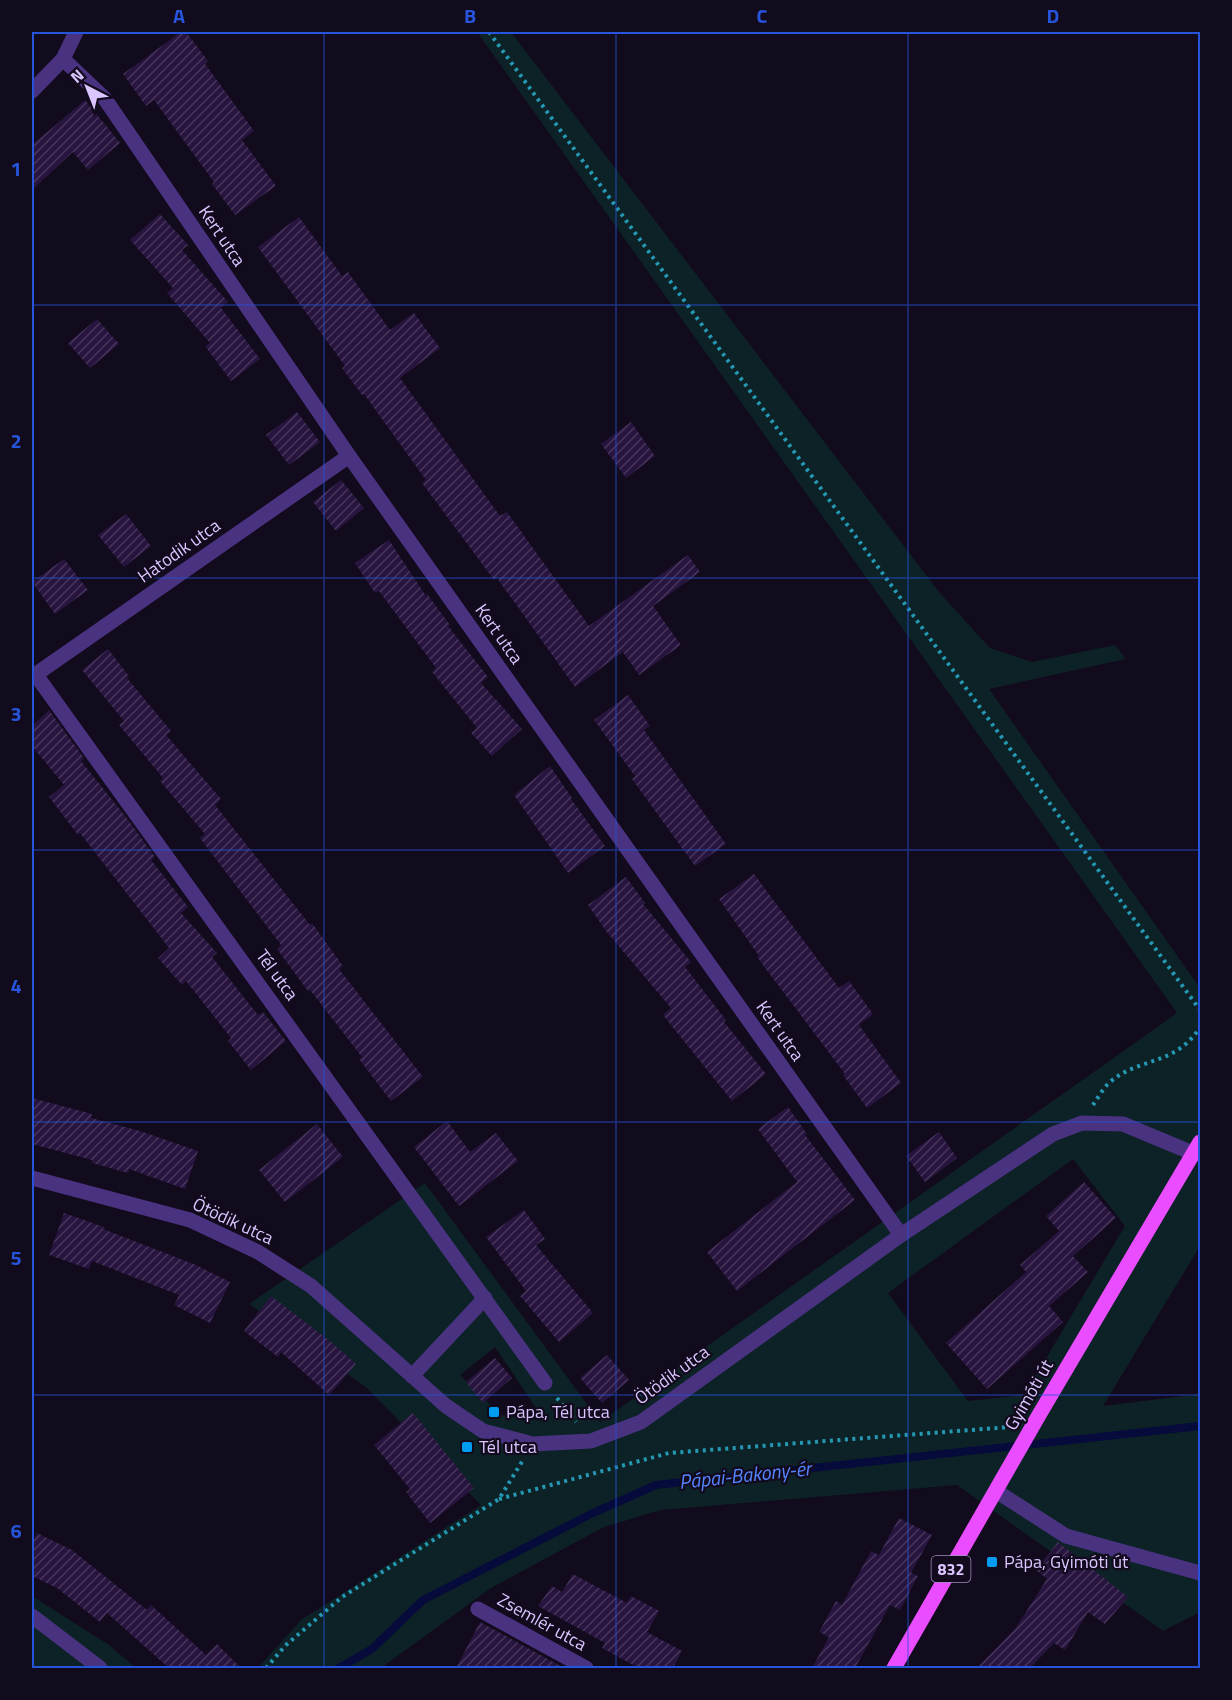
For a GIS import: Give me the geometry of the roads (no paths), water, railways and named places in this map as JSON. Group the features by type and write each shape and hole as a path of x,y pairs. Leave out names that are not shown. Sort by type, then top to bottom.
{"main road":[{"name":"Gyimóti út","path":"894,1668 1036,1420 1198,1148"}],"street":[{"path":"32,91 63,59 76,32"},
{"name":"Kert utca","path":"63,59 105,99 349,456 902,1235"},
{"name":"Hatodik utca","path":"34,676 349,456"},
{"name":"Tél utca","path":"34,676 545,1383"},
{"name":"Ötödik utca","path":"32,1178 190,1220 258,1252 311,1286 446,1406 483,1431 533,1444 591,1441 641,1422 902,1235 1053,1134 1082,1123 1123,1124 1198,1148"},
{"path":"412,1376 485,1298"},
{"path":"996,1491 1066,1536 1200,1573"},
{"name":"Zsemlér utca","path":"478,1609 586,1668"},
{"path":"32,1616 100,1668"}],"waterway":[{"name":"Pápai-Bakony-ér","path":"339,1668 372,1649 423,1600 591,1514 656,1485 1200,1426"}],"place":[{"name":"Pápa, Tél utca","path":"494,1412"},
{"name":"Tél utca","path":"467,1447"},
{"name":"Pápa, Gyimóti út","path":"992,1562"}]}
